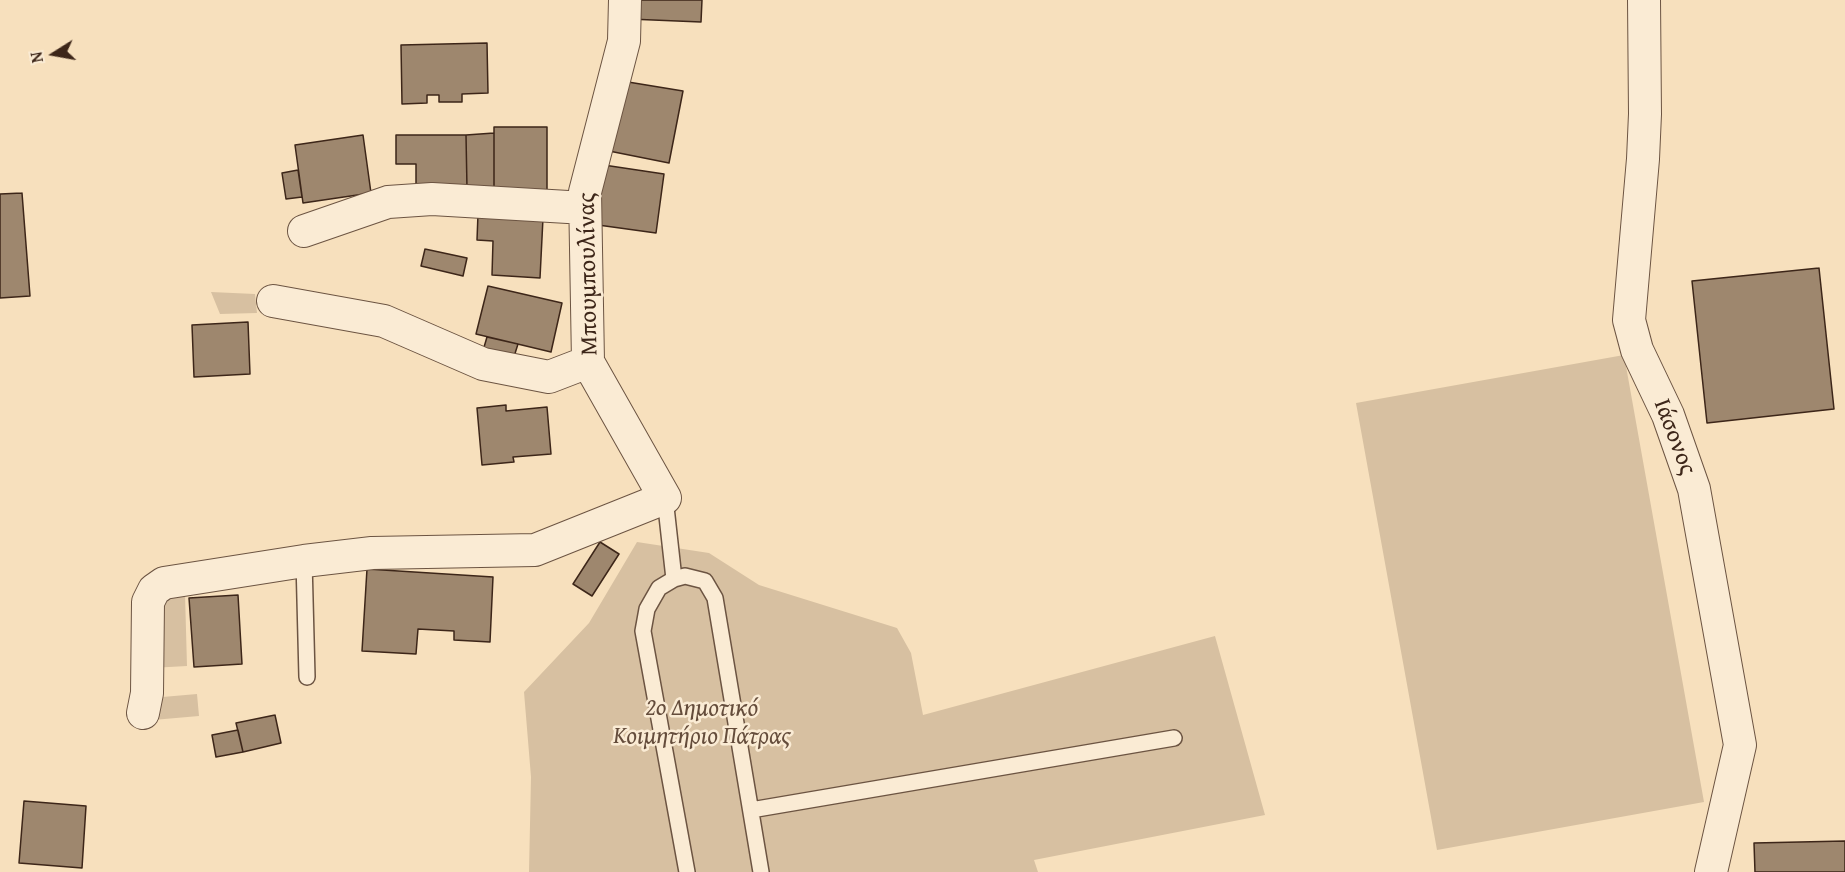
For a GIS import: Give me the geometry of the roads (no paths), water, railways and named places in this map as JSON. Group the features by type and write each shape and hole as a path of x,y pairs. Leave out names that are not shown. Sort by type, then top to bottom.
{"street":[{"name":"Μπουμπουλίνας","path":"625,0 624,41 585,192 588,362 665,498"},
{"name":"Ιάσονος","path":"1644,0 1646,114 1629,320 1637,350 1668,415 1694,489 1740,745 1711,872"},
{"path":"304,231 388,202 432,199 585,208"},
{"path":"273,301 384,321 483,364 549,377 588,362"},
{"path":"143,714 147,693 148,602 154,590 164,583 372,553 535,550 665,498"}],"lane":[{"path":"665,498 674,579"},
{"path":"304,561 307,677"},
{"path":"687,872 643,631 647,609 659,588 674,579 685,576 705,581 715,598 761,872"},
{"path":"751,810 1174,738"}],"park label":[{"name":"2o Δημοτικό Κοιμητήριο Πάτρας","path":"702,723"}]}
